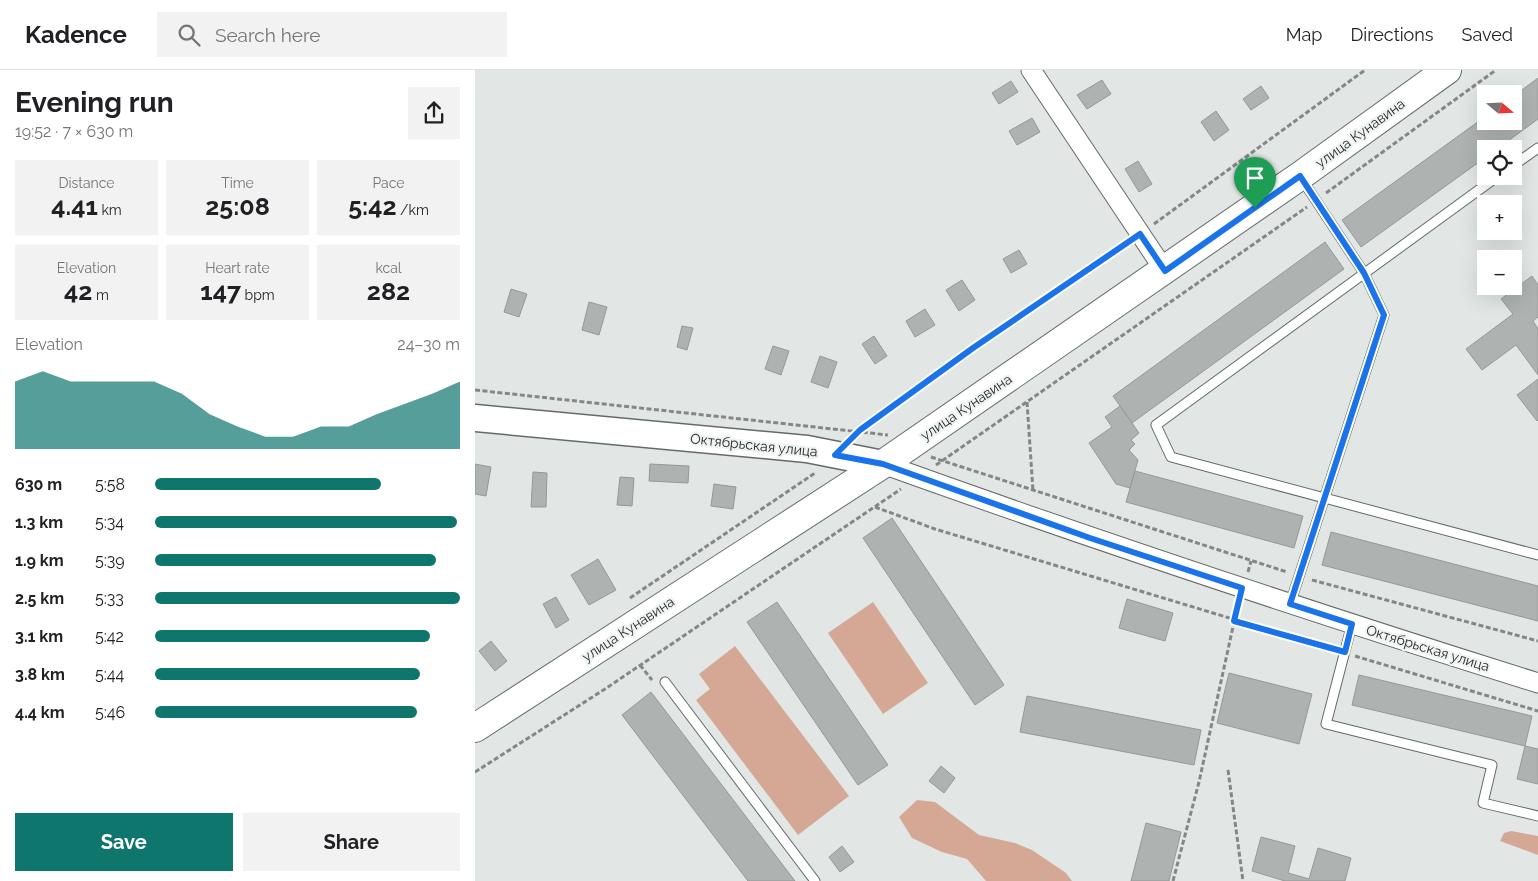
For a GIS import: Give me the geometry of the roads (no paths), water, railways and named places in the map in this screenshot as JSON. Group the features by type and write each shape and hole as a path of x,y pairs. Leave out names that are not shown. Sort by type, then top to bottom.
{"main road":[{"name":"улица Кунавина","path":"475,728 883,464 1165,271 1447,70"},
{"name":"Октябрьская улица","path":"475,418 798,448 883,464"}],"street":[{"path":"1031,70 1165,271"},
{"name":"Октябрьская улица","path":"883,464 1090,538 1538,683"}],"lane":[{"path":"1522,159 1538,148"},
{"path":"1290,604 1384,315 1364,273 1300,176"},
{"path":"1486,185 1156,425 1171,457 1538,555"},
{"path":"1352,624 1326,724 1492,765 1483,803 1538,816"},
{"path":"665,682 815,881"}]}
